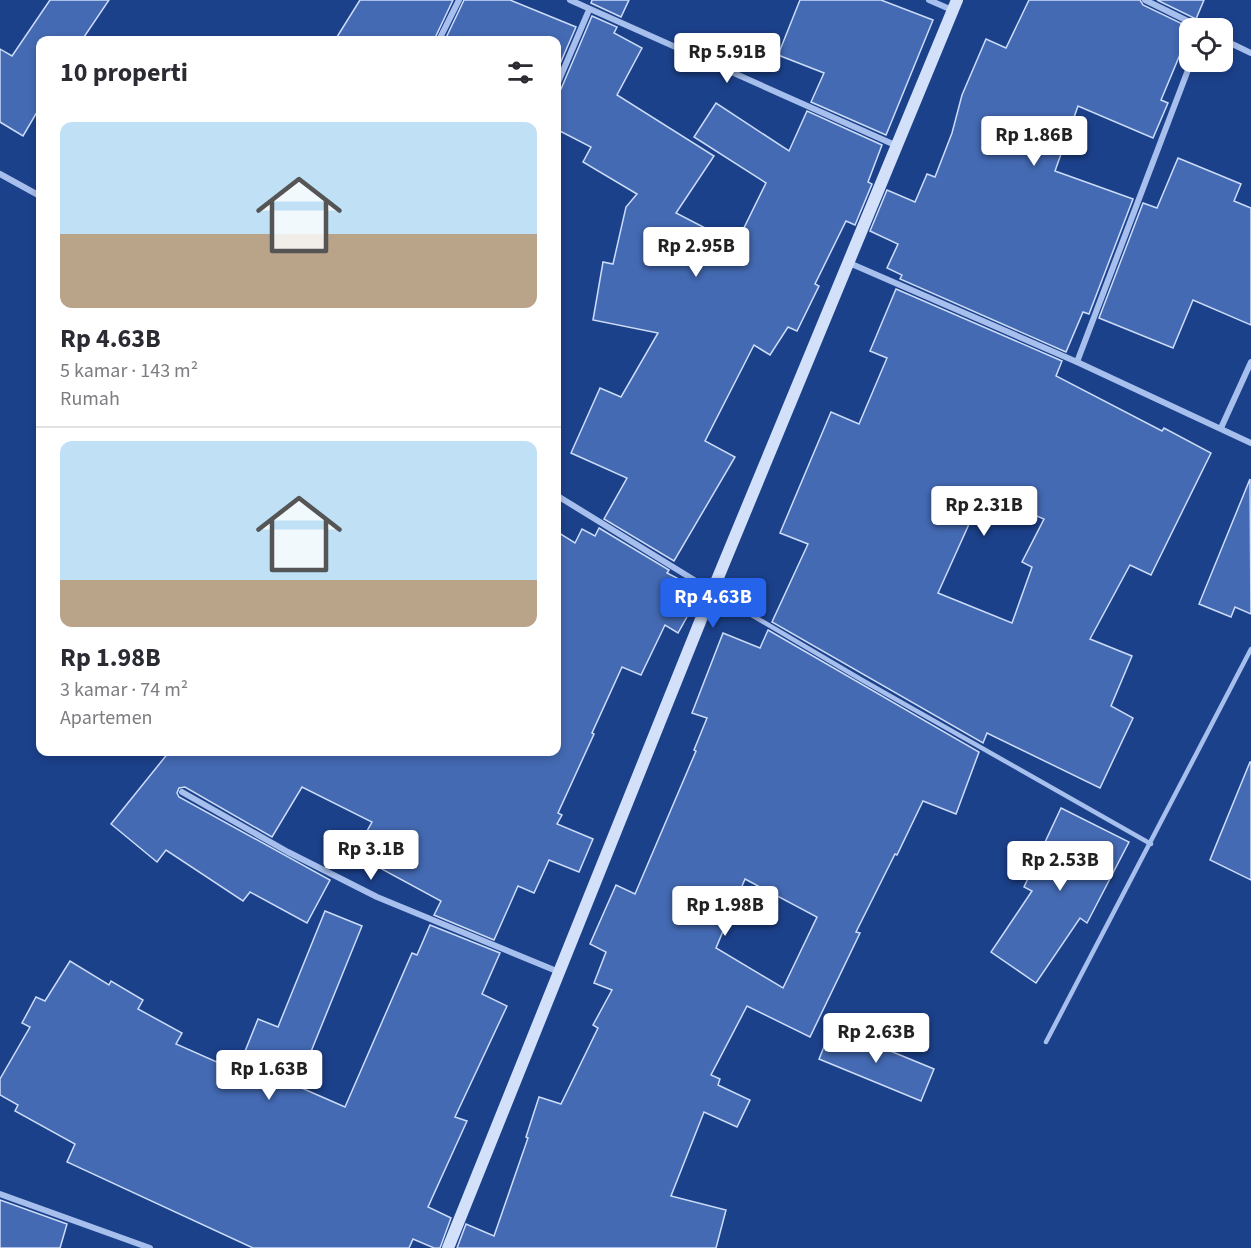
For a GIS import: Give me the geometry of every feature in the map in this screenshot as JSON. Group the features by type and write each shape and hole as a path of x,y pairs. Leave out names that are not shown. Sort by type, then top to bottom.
{"street":[{"path":"441,36 459,0"},
{"path":"570,0 896,145"},
{"path":"448,1248 712,592 955,5 929,0"},
{"path":"1145,0 1182,18"},
{"path":"561,75 589,9"},
{"path":"1233,44 1251,53"},
{"path":"1077,362 1187,72"},
{"path":"0,174 36,194"},
{"path":"848,262 1077,362 1251,443"},
{"path":"1221,428 1251,362"},
{"path":"561,498 712,592"},
{"path":"182,792 288,852 377,897 559,972"},
{"path":"0,1194 150,1248"}],"lane":[{"path":"712,592 1151,844"},
{"path":"1047,1042 1251,649"}],"building":[{"path":"50,0 109,0 85,36 36,36 36,114 23,136 0,122 0,49 12,56"},
{"path":"360,0 453,0 436,36 338,36"},
{"path":"464,0 510,0 576,27 561,62 561,36 447,36"},
{"path":"592,0 629,0 621,17 591,3"},
{"path":"800,0 881,0 933,20 886,135 811,102 824,73 778,55"},
{"path":"1029,0 1140,0 1143,5 1179,22 1179,57 1161,100 1168,103 1153,138 1078,106 1055,171 1133,199 1089,314 1083,312 1066,352 900,279 902,275 887,268 898,244 870,231 887,190 915,202 927,174 935,177 952,133 962,95 986,39 1006,48"},
{"path":"1157,0 1204,0 1196,18"},
{"path":"592,16 617,27 614,33 642,48 617,95 714,156 676,213 736,244 766,183 694,137 716,103 789,151 807,111 882,145 868,182 872,184 855,225 846,221 815,284 819,286 797,331 788,327 770,355 754,345 705,441 735,457 674,561 604,519 627,478 571,453 600,388 621,397 658,333 593,320 603,262 613,264 626,207 637,194 583,162 591,147 561,132 561,89"},
{"path":"1178,158 1241,184 1234,201 1251,208 1251,325 1193,300 1173,348 1099,318 1143,203 1157,208"},
{"path":"896,289 1062,361 1056,376 1162,431 1164,428 1211,453 1151,575 1130,565 1090,639 1132,656 1111,706 1133,718 1100,788 987,733 983,743 772,622 808,544 780,533 831,412 859,424 887,358 870,351","holes":["983,493 1044,519 1022,562 1032,567 1012,623 938,593"]},
{"path":"1250,479 1251,614 1235,607 1231,617 1199,604"},
{"path":"599,528 669,570 667,573 679,579 676,585 698,597 678,633 665,625 641,675 622,667 592,733 594,734 558,813 562,815 557,824 593,839 579,872 549,860 534,893 518,886 494,940 434,915 441,901 354,854 372,822 302,787 272,837 185,787 179,788 177,793 179,797 330,880 307,923 250,892 243,901 166,850 157,862 111,824 166,756 561,756 561,534 575,543 582,529 595,536"},
{"path":"768,630 979,752 956,814 923,801 856,932 860,933 810,1037 747,1006 711,1075 720,1079 718,1085 750,1100 737,1127 704,1112 671,1196 726,1210 716,1248 457,1248 466,1224 494,1236 528,1138 526,1137 539,1097 561,1104 598,1028 593,1025 612,990 594,983 606,952 590,944 616,885 635,894 696,751 694,750 707,718 692,713 723,633 760,648","holes":["745,879 817,917 783,988 716,948"]},
{"path":"1251,762 1251,880 1210,860"},
{"path":"1061,808 1129,842 1087,923 1080,918 1036,983 991,952 1032,891 1024,887"},
{"path":"325,911 362,926 297,1086 345,1107 412,953 417,955 430,925 500,953 482,994 507,1006 455,1117 467,1121 428,1207 451,1218 440,1248 434,1248 413,1239 409,1248 253,1248 67,1162 75,1144 15,1111 18,1105 0,1095 0,1079 30,1027 22,1023 36,997 45,1001 70,961 109,985 111,981 143,1000 138,1009 182,1033 176,1044 237,1071 258,1019 278,1027"},
{"path":"832,1027 934,1069 921,1101 819,1059"},
{"path":"0,1200 67,1224 60,1248 0,1248"}]}
